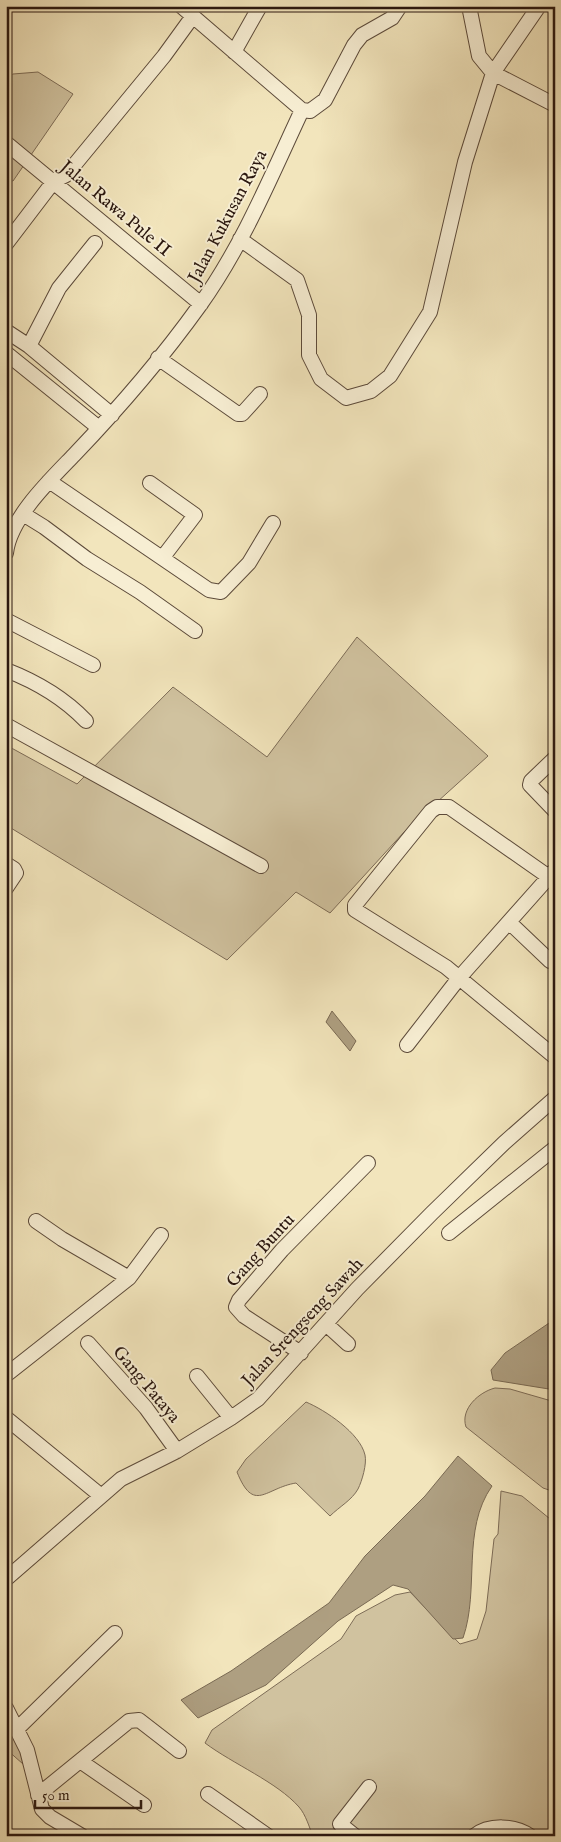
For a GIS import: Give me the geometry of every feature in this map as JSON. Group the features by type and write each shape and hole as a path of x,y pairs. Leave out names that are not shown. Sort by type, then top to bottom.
{"street":[{"path":"181,6 302,110 310,111 325,100 354,45 362,35 392,18 400,6"},
{"path":"234,52 260,6"},
{"path":"469,6 479,56 493,72 555,105"},
{"path":"240,239 297,280 309,315 310,355 321,379 346,398 371,391 390,376 430,312 465,162 493,72 540,6"},
{"path":"6,244 54,181 66,175 164,56 193,16"},
{"name":"Jalan Kukusan Raya","path":"7,544 23,514 49,481 112,415 201,304 240,239 302,110"},
{"name":"Jalan Rawa Pule II","path":"6,142 201,304"},
{"path":"29,346 59,288 95,243"},
{"path":"6,331 29,346 112,415"},
{"path":"6,353 99,428"},
{"path":"158,358 238,414 242,414 260,394"},
{"path":"49,481 209,590 221,592 249,563 272,523"},
{"path":"150,484 195,516 163,557"},
{"path":"23,514 195,631"},
{"path":"6,620 94,665"},
{"path":"6,670 37,682 71,705 86,720"},
{"path":"6,725 261,866"},
{"path":"555,758 531,781 530,785 555,811"},
{"path":"407,1044 459,978 552,873 449,808 437,807 431,811 355,905 355,910 446,967 459,978 489,1004 528,1032 555,1057"},
{"path":"6,864 14,869 16,873 6,888"},
{"path":"509,922 550,961"},
{"name":"Jalan Srengseng Sawah","path":"6,1579 100,1495 121,1479 177,1451 258,1399 326,1324 432,1213 504,1143 555,1098"},
{"path":"449,1233 555,1148"},
{"name":"Gang Buntu","path":"301,1353 244,1316 236,1308 239,1300 282,1250 368,1163"},
{"path":"36,1221 62,1239 130,1278"},
{"path":"6,1375 130,1278 161,1235"},
{"path":"326,1324 348,1344"},
{"name":"Gang Pataya","path":"88,1343 146,1408 177,1451"},
{"path":"197,1376 231,1418"},
{"path":"6,1418 100,1495"},
{"path":"17,1728 115,1633"},
{"path":"6,1708 27,1750 42,1809 50,1817 82,1836"},
{"path":"38,1795 128,1721 139,1720 179,1751"},
{"path":"80,1762 144,1805"},
{"path":"355,1836 340,1824 370,1787"},
{"path":"208,1794 268,1836"},
{"path":"474,1836 481,1831 512,1828 530,1836"}],"shaded area":[{"path":"38,72 73,94 13,181 6,181 6,79 13,74"},
{"path":"357,637 488,756 405,831 330,913 296,892 227,960 6,825 6,745 77,784 173,687 267,757"},
{"path":"332,1011 356,1041 350,1051 326,1022"},
{"path":"555,1319 555,1390 493,1380 491,1370 505,1353"},
{"path":"495,1388 510,1389 555,1402 555,1492 543,1488 466,1427 466,1414 472,1402 483,1393"},
{"path":"306,1402 341,1423 362,1447 365,1455 364,1472 358,1489 349,1500 330,1516 296,1483 261,1495 255,1495 249,1492 243,1485 237,1472 246,1459"},
{"path":"458,1456 492,1486 483,1503 477,1521 468,1619 463,1638 453,1639 408,1589 393,1585 338,1621 266,1685 198,1718 181,1700 231,1671 329,1603 365,1556 425,1496"},
{"path":"501,1491 522,1496 555,1523 555,1836 313,1836 304,1814 290,1798 267,1781 205,1743 212,1730 341,1639 356,1616 395,1595 410,1592 460,1644 477,1639 486,1611 494,1539 498,1534"},
{"path":"6,1723 30,1751 23,1764 6,1749"}]}
